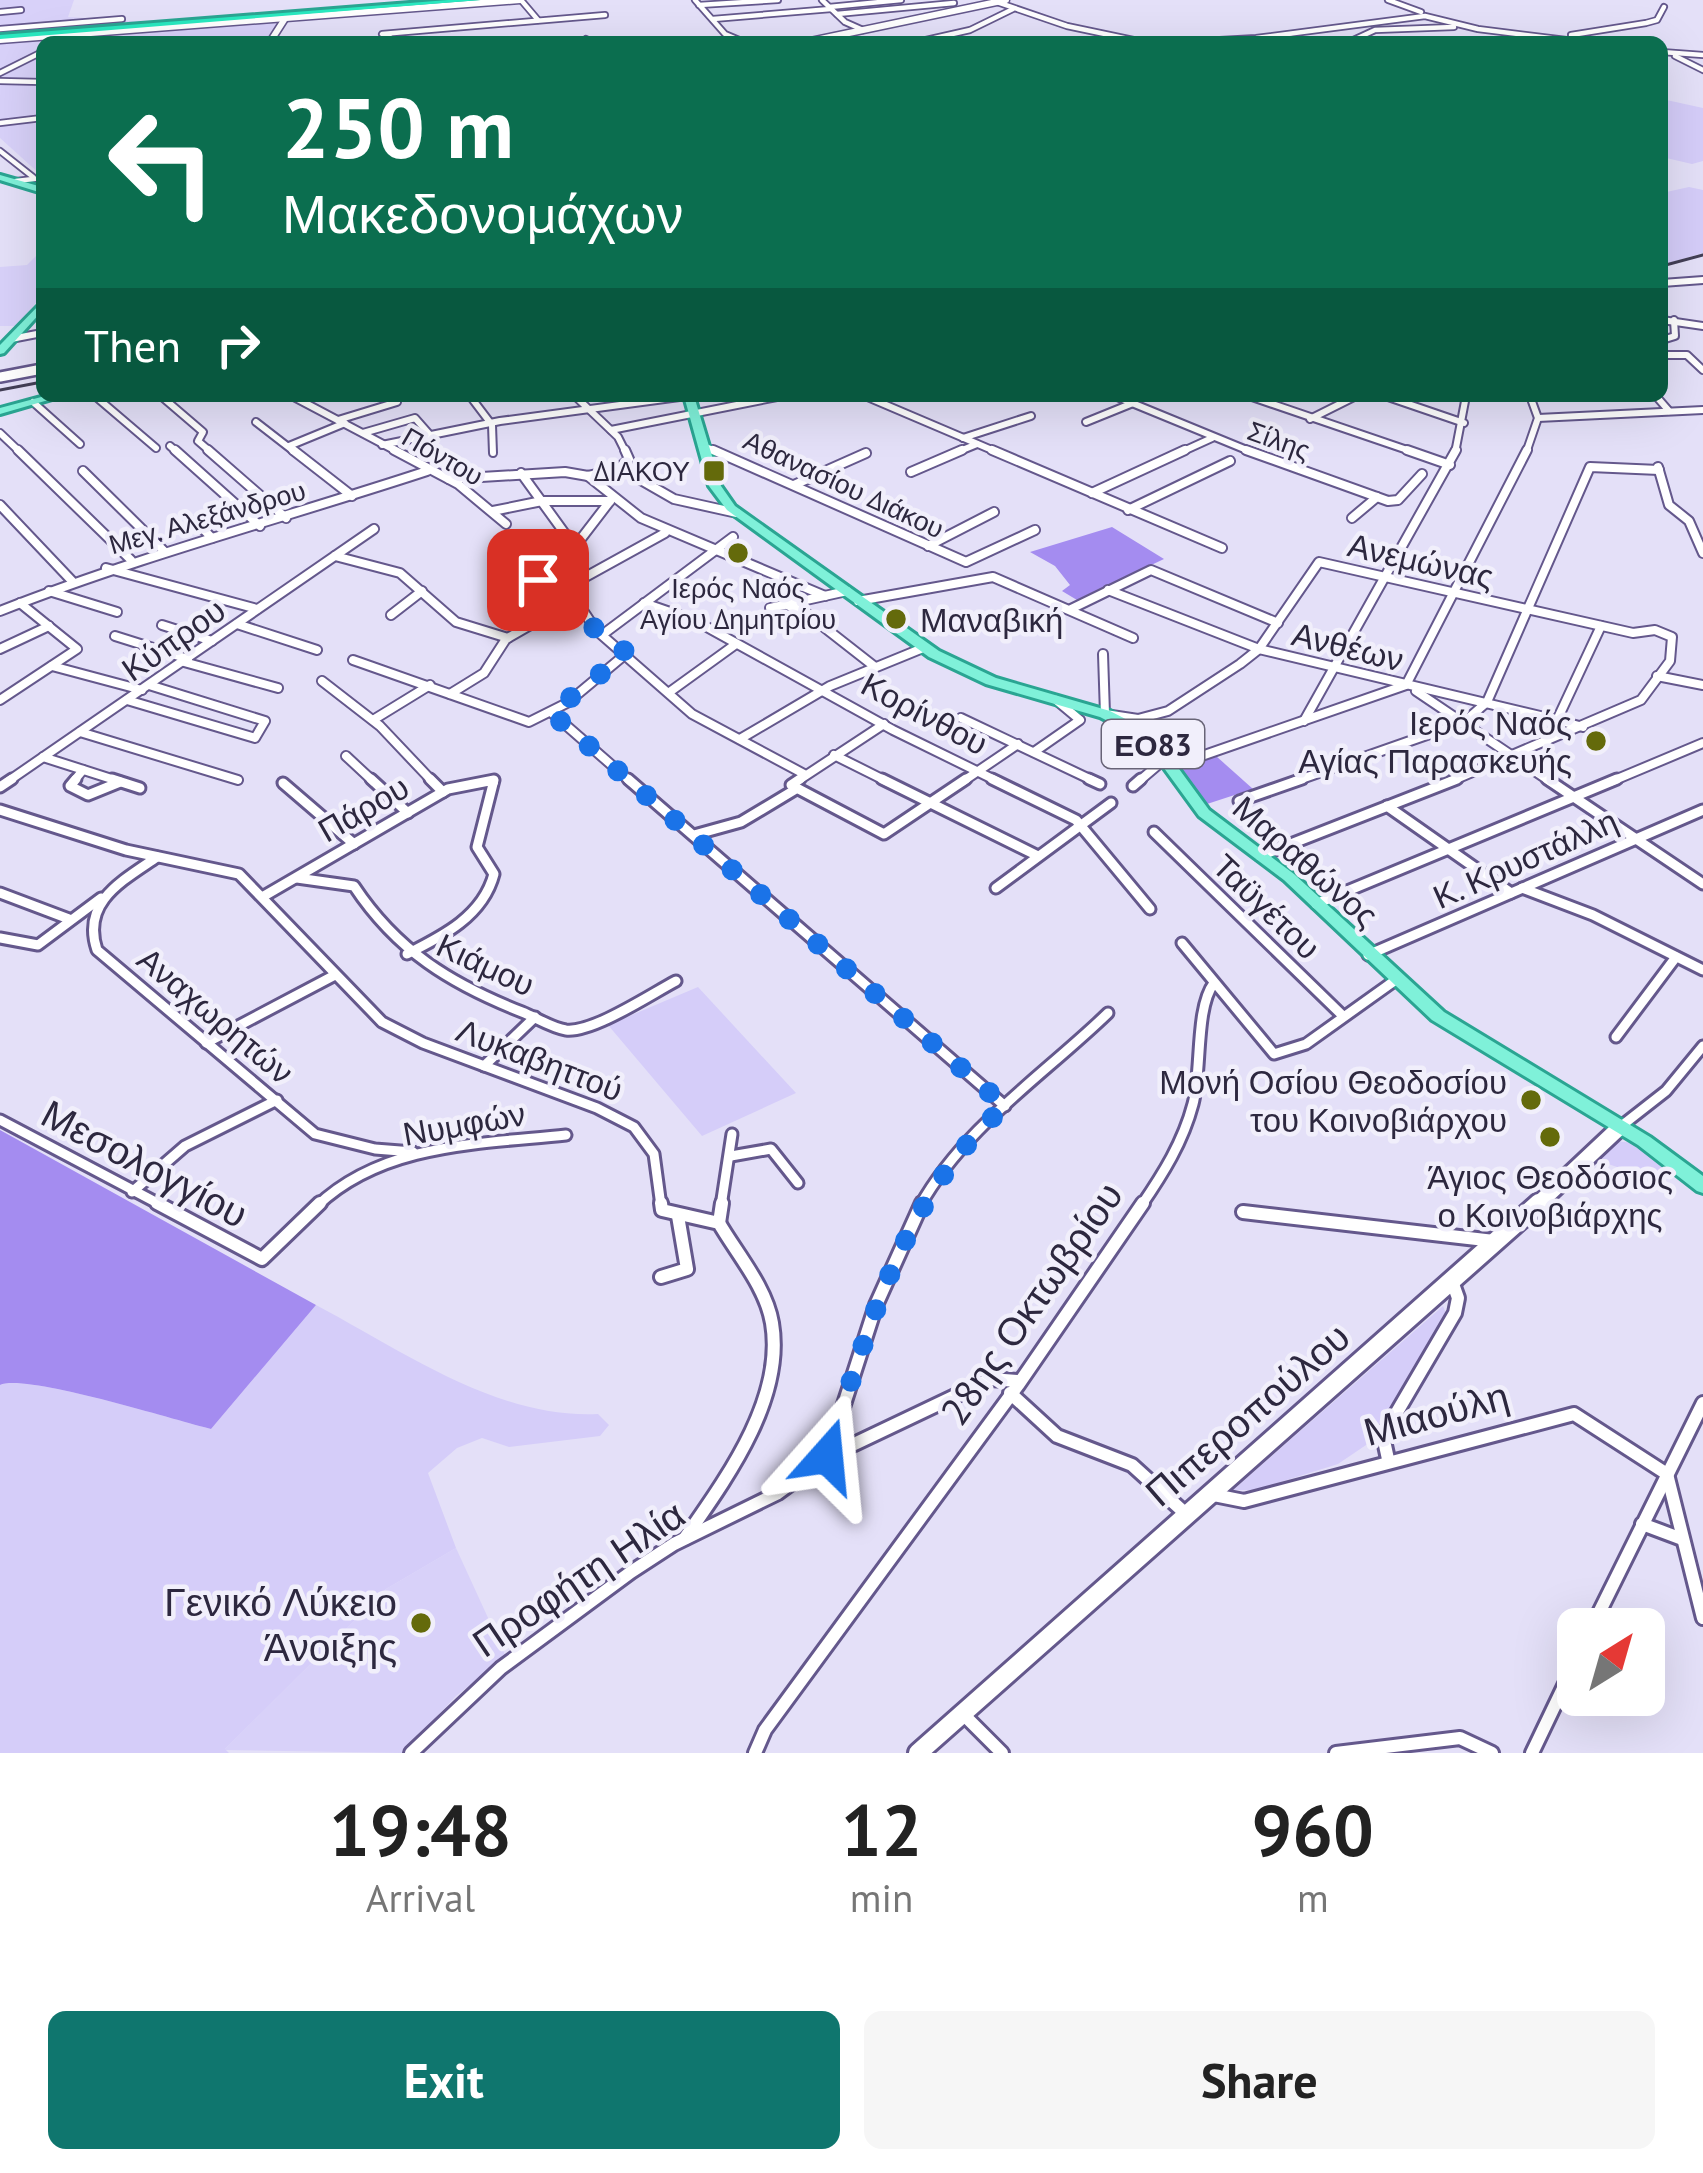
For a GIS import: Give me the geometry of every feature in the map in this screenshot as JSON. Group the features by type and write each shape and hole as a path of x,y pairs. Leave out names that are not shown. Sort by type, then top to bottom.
{"highway":[{"path":"0,35 424,0"},
{"path":"16,33 476,0"}],"main road":[{"path":"81,36 520,0"},
{"path":"834,36 956,4 1002,1"},
{"path":"274,36 286,17"},
{"path":"0,35 36,38"},
{"path":"0,176 9,187 36,184"},
{"path":"0,351 36,311"},
{"path":"0,377 36,370"},
{"path":"0,411 36,401"},
{"name":"Μαραθώνος","path":"690,402 717,490 738,514 923,648 991,681 1105,714 1138,731 1204,813 1316,904 1438,1016 1620,1126 1703,1186"},
{"name":"Πιπεροπούλου","path":"918,1753 1453,1284 1620,1126"}],"street":[{"path":"520,0 538,20"},
{"path":"697,2 778,0"},
{"path":"822,0 863,30"},
{"path":"832,10 901,0"},
{"path":"1388,0 1425,16 1478,29"},
{"path":"1002,1 1013,9 1119,36"},
{"path":"697,2 730,36"},
{"path":"713,20 956,4"},
{"path":"1357,36 1385,28 1610,33 1657,20 1664,7"},
{"path":"944,36 970,30 1013,9"},
{"path":"0,12 21,10"},
{"path":"387,36 382,34 605,15"},
{"path":"1261,36 1425,16"},
{"path":"0,35 122,19"},
{"path":"966,36 970,30"},
{"path":"1541,34 1552,36"},
{"path":"1274,35 1279,36"},
{"path":"1668,53 1703,55"},
{"path":"1671,53 1703,70"},
{"path":"0,77 36,56"},
{"path":"0,77 36,81"},
{"path":"0,123 36,119"},
{"path":"0,152 36,184"},
{"path":"1668,283 1703,280"},
{"path":"1668,320 1703,326"},
{"path":"1668,338 1676,336 1674,320"},
{"path":"11,339 36,334"},
{"path":"1668,355 1687,355 1703,370"},
{"path":"32,402 80,444"},
{"path":"102,402 156,448"},
{"path":"168,402 202,431 198,441 286,518"},
{"name":"Πόντου","path":"303,402 449,479 506,524"},
{"path":"289,446 397,402"},
{"path":"475,402 491,423 493,454"},
{"path":"449,479 521,473 588,476 620,468 629,454 611,430 579,402"},
{"path":"382,445 491,423 643,402"},
{"path":"611,430 754,402"},
{"path":"880,402 1222,548"},
{"path":"1265,402 1450,465"},
{"path":"1310,419 1344,402"},
{"path":"1402,402 1464,424"},
{"path":"1303,722 1330,666 1450,465 1464,424 1466,402"},
{"path":"1133,786 1168,763 1406,685 1522,463 1538,418 1532,402"},
{"path":"1661,402 1669,411"},
{"path":"1086,422 1133,403"},
{"name":"Σίλης","path":"1133,403 1212,438 1377,497"},
{"path":"1538,418 1703,410"},
{"path":"963,438 1031,416"},
{"path":"363,433 415,418 430,435"},
{"path":"256,422 352,496"},
{"path":"0,433 130,560"},
{"path":"1092,493 1212,438"},
{"path":"911,472 977,444"},
{"name":"Αθανασίου Διάκου","path":"700,445 966,562 1035,530"},
{"path":"170,446 260,526"},
{"path":"794,485 866,453"},
{"path":"1128,510 1230,460"},
{"path":"1239,800 1464,722 1487,702 1594,465 1659,468 1669,505 1686,518 1703,553"},
{"path":"620,468 674,499 738,514"},
{"path":"83,471 164,550"},
{"name":"Μεγ. Αλεξάνδρου","path":"0,610 130,560 260,526 427,471"},
{"path":"521,473 576,545 610,501"},
{"path":"1352,518 1377,497 1395,501 1422,474"},
{"path":"601,475 617,483"},
{"path":"588,476 610,501 664,533 824,596"},
{"path":"1414,483 1437,488"},
{"path":"494,512 542,501 610,501"},
{"path":"0,505 72,581"},
{"path":"928,546 994,512"},
{"path":"195,521 212,538"},
{"name":"Κύπρου","path":"0,787 374,529"},
{"path":"560,591 664,533"},
{"path":"602,635 733,537"},
{"path":"335,556 400,573 457,622 508,638"},
{"name":"Ανεμώνας","path":"1105,714 1138,719 1168,711 1259,649 1316,563 1633,633 1669,633 1670,661 1657,676"},
{"path":"503,566 574,600 602,635 695,716 803,774"},
{"path":"106,568 258,609"},
{"path":"1071,609 1151,570 1278,622"},
{"path":"770,608 824,596 993,577 1132,638"},
{"name":"Ανθέων","path":"1108,590 1259,649 1583,727"},
{"path":"49,591 117,612"},
{"path":"391,615 422,591"},
{"path":"450,694 484,673 508,638 574,600"},
{"path":"0,700 75,651 20,603"},
{"name":"Κορίνθου","path":"644,603 690,618 1080,823 1150,909"},
{"path":"787,605 806,613 876,668"},
{"path":"237,624 317,650"},
{"path":"162,625 212,641"},
{"path":"0,649 49,626"},
{"path":"1546,744 1601,626"},
{"path":"115,636 278,688"},
{"path":"671,692 736,644"},
{"path":"740,739 823,690 923,648"},
{"path":"353,660 521,721 551,713 627,653"},
{"path":"1103,654 1105,714"},
{"path":"52,666 265,721 255,738 127,700"},
{"path":"1260,856 1546,744 1641,700 1657,676 1703,685"},
{"path":"322,681 374,720 443,792"},
{"path":"374,720 430,685"},
{"path":"1406,685 1701,883"},
{"path":"1034,752 1080,720 1056,700"},
{"path":"551,713 1005,1106"},
{"path":"961,718 1100,784"},
{"path":"694,835 741,822 803,774 884,724"},
{"path":"80,732 238,780"},
{"path":"1316,904 1703,743"},
{"path":"793,786 883,834 1018,745"},
{"path":"834,755 1036,855"},
{"path":"346,756 408,813"},
{"path":"43,757 140,788"},
{"path":"83,770 70,786 81,794 95,795 120,782"},
{"name":"Πάρου","path":"264,896 443,792 494,780 477,847 494,874 489,893 447,932 407,953"},
{"path":"283,783 354,844"},
{"path":"996,888 1111,803"},
{"path":"1387,806 1517,891 1593,915 1703,970"},
{"name":"Λυκαβηττού","path":"0,810 157,857 227,870 264,896 382,1022 634,1127 654,1154 662,1210 678,1216"},
{"name":"Κ. Κρυστάλλη","path":"1367,955 1703,810"},
{"name":"Ταϋγέτου","path":"1154,832 1343,1016"},
{"path":"0,938 38,945 157,857"},
{"name":"Κιάμου","path":"296,878 354,886 368,912 425,968 566,1030 581,1029 676,981"},
{"path":"0,893 69,919"},
{"name":"Αναχωρητών","path":"101,898 89,928 97,950 318,1136 375,1150 418,1151"},
{"path":"1182,943 1274,1054 1290,1052 1397,979"},
{"path":"1616,1037 1676,957"},
{"path":"206,1043 335,975"},
{"name":"28ης Οκτωβρίου","path":"754,1753 764,1730 1168,1166 1191,1115 1202,1066 1204,999 1214,983"},
{"path":"827,1456 869,1328 922,1204 960,1150 1108,1013"},
{"path":"484,1066 535,1017"},
{"path":"1620,1126 1646,1112 1674,1086 1703,1046"},
{"path":"132,1192 188,1145 278,1100"},
{"name":"Μεσολογγίου","path":"0,1120 262,1259"},
{"path":"685,1538 743,1448 774,1346 771,1318 719,1223 732,1134"},
{"name":"Νυμφών","path":"262,1259 334,1190 418,1151 566,1135"},
{"path":"731,1156 771,1149 798,1183"},
{"path":"1243,1213 1496,1241"},
{"path":"661,1277 688,1269 678,1216 719,1223"},
{"path":"1388,1460 1383,1436 1455,1313 1458,1298 1453,1284"},
{"name":"Προφήτη Ηλία","path":"411,1753 457,1703 502,1667 685,1538 812,1472 827,1456 991,1379 1014,1387"},
{"path":"1014,1387 1057,1436 1132,1466 1186,1514"},
{"path":"1602,1608 1703,1403"},
{"name":"Μιαούλη","path":"1209,1494 1244,1501 1574,1414 1667,1474"},
{"path":"1667,1474 1703,1618"},
{"path":"1642,1524 1682,1539"},
{"path":"1532,1753 1557,1701"},
{"path":"964,1714 1002,1753"},
{"path":"1336,1753 1460,1738 1492,1753"}],"shaded area":[{"path":"0,0 74,0 68,17 131,21 283,18 270,36 36,36 36,171 0,138"},
{"path":"1668,100 1703,108 1703,161 1692,164 1668,158"},
{"path":"1689,187 1703,190 1703,253 1668,263 1668,192"},
{"path":"36,256 36,303 16,326 0,326 0,267 27,265"},
{"path":"1112,527 1164,559 1077,600 1062,591 1070,585 1055,566 1030,552"},
{"path":"1216,756 1253,789 1207,804 1181,769"},
{"path":"698,987 796,1093 702,1136 608,1025"},
{"path":"0,1130 316,1305 211,1429 68,1391 0,1385"},
{"path":"1615,1141 1634,1143 1671,1171 1632,1172 1593,1159"},
{"path":"316,1305 487,1394 560,1413 598,1414 609,1425 600,1436 509,1447 482,1438 457,1448 428,1473 456,1548 386,1589 225,1749 229,1753 0,1753 0,1385 68,1391 211,1429"},
{"path":"1443,1306 1446,1313 1437,1339 1369,1443 1338,1464 1255,1490 1233,1490"},
{"name":"Γενικό Λύκειο Άνοιξης","path":"456,1548 506,1657 456,1696 403,1753 224,1750 386,1589"}],"railway":[{"path":"1668,264 1703,255"},
{"path":"0,390 36,383"}],"place":[{"name":"ΔΙΑΚΟΥ","path":"714,471"},
{"name":"Ιερός Ναός Αγίου Δημητρίου","path":"738,553"},
{"name":"Μαναβική","path":"896,619"},
{"name":"Ιερός Ναός Αγίας Παρασκευής","path":"1596,741"},
{"name":"Μονή Οσίου Θεοδοσίου του Κοινοβιάρχου","path":"1531,1100"},
{"name":"Άγιος Θεοδόσιος ο Κοινοβιάρχης","path":"1550,1137"},
{"name":"Γενικό Λύκειο Άνοιξης","path":"421,1623"}],"route":[{"path":"538,580 578,603 593,627 627,653 551,713 1005,1106 960,1150 922,1204 869,1328 827,1456"}]}
